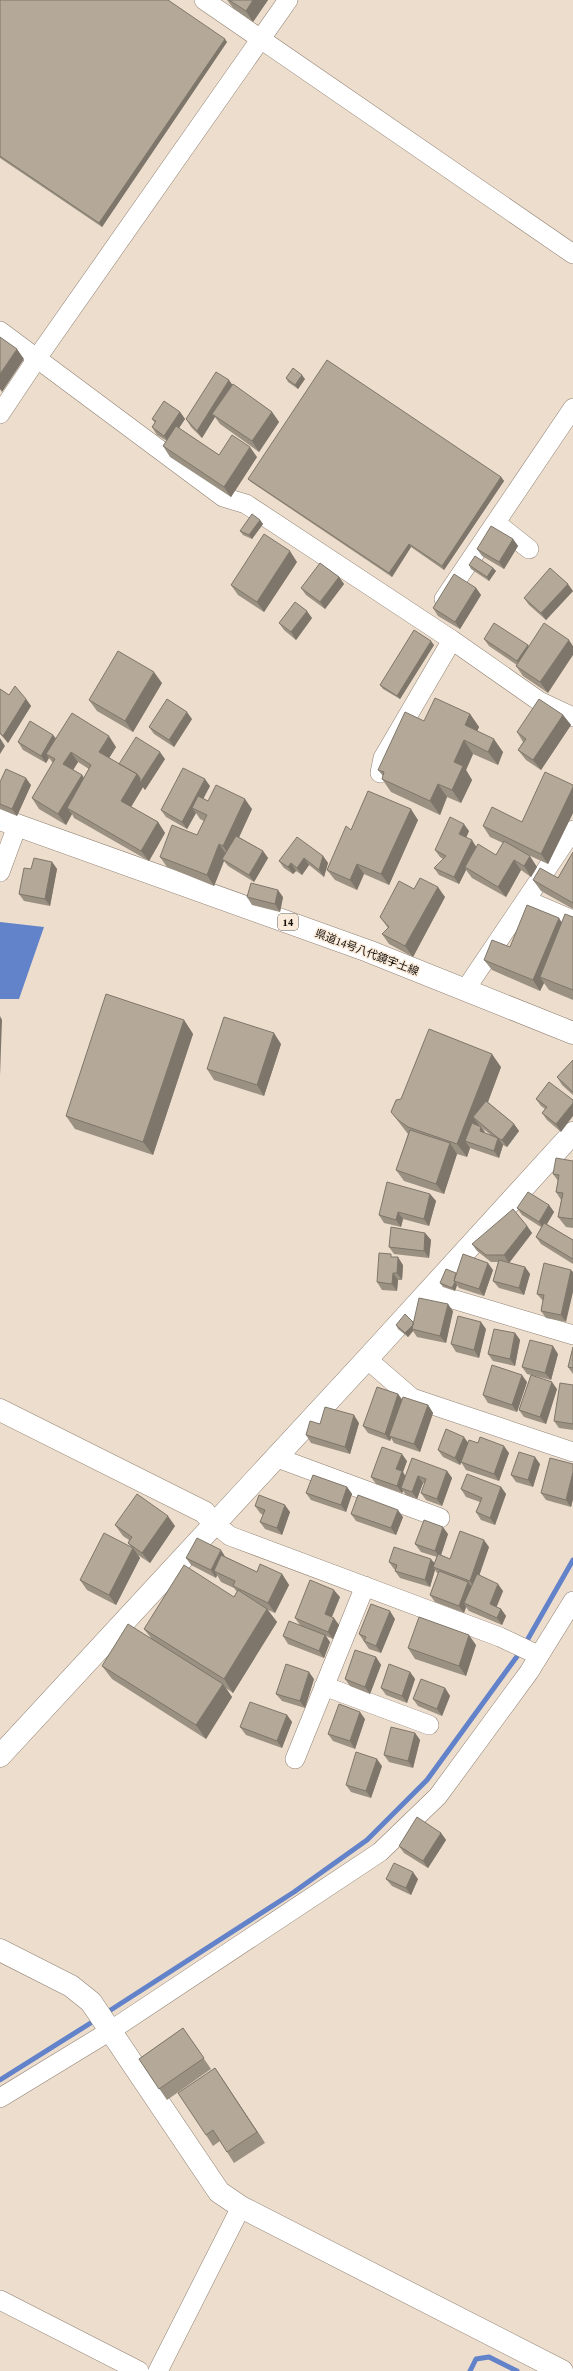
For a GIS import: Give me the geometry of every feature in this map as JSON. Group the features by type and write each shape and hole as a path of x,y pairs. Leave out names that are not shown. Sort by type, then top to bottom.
{"street":[{"path":"204,0 573,254"},
{"path":"0,414 288,0"},
{"path":"0,331 223,497 246,504 452,640 539,702 573,717"},
{"path":"428,624 573,408"},
{"path":"496,523 529,549"},
{"path":"380,773 383,758 452,640"},
{"path":"0,872 8,823"},
{"name":"県道14号八代鏡宇土線","path":"8,823 360,948 573,1033"},
{"path":"465,990 573,830"},
{"path":"526,900 573,920"},
{"path":"0,1756 275,1457 367,1360 573,1133"},
{"path":"429,1292 573,1335"},
{"path":"367,1360 412,1398 573,1452"},
{"path":"0,1410 204,1512 215,1524 230,1536 503,1638 532,1651"},
{"path":"275,1457 440,1518"},
{"path":"295,1759 365,1586"},
{"path":"0,2098 102,2019 380,1852 438,1796 529,1672 532,1651 573,1600"},
{"path":"324,1686 429,1725"},
{"path":"0,1950 71,1986 102,2019 219,2192 240,2207 562,2371"},
{"path":"158,2371 240,2207"},
{"path":"0,2300 139,2371"}],"water":[{"path":"0,922 44,927 19,999 0,999"}],"building":[{"path":"0,0 168,0 225,39 99,223 0,156"},
{"path":"229,0 253,0 246,11"},
{"path":"0,337 17,349 0,374"},
{"path":"327,360 501,477 442,566 409,544 389,573 248,479"},
{"path":"293,368 302,375 295,385 286,378"},
{"path":"216,372 229,380 197,431 186,419"},
{"path":"233,384 272,412 252,441 212,414"},
{"path":"164,401 180,412 164,436 152,427 156,421 152,419"},
{"path":"176,426 219,455 232,435 250,447 224,487 163,446"},
{"path":"252,514 260,520 249,535 240,531"},
{"path":"491,526 513,539 499,562 477,549"},
{"path":"264,534 290,551 257,602 231,585"},
{"path":"475,556 493,568 487,577 469,565"},
{"path":"320,563 339,577 320,602 301,588"},
{"path":"550,568 568,584 541,613 524,598"},
{"path":"454,574 476,588 455,622 433,608"},
{"path":"295,602 307,611 291,632 279,623"},
{"path":"494,623 528,645 517,661 484,639"},
{"path":"544,623 569,640 540,682 516,666"},
{"path":"414,630 431,641 397,696 380,685"},
{"path":"118,651 154,672 125,721 89,700"},
{"path":"15,686 26,699 3,736 0,733 0,689 9,695"},
{"path":"435,698 470,714 465,725 494,739 488,752 464,740 454,762 463,766 452,790 438,784 430,801 382,779 384,772 378,770 405,712 424,721"},
{"path":"167,699 187,712 169,740 149,727"},
{"path":"539,699 563,715 533,760 518,750 526,739 517,732"},
{"path":"72,713 109,736 99,752 137,774 121,801 158,822 141,851 67,808 91,765 71,752 63,764 82,775 58,814 32,798 55,759 46,754"},
{"path":"30,721 53,735 41,756 18,742"},
{"path":"136,737 160,752 140,783 140,778 137,774 119,764"},
{"path":"183,768 205,779 182,822 161,810"},
{"path":"6,769 26,778 12,809 0,804 0,782"},
{"path":"545,772 573,785 573,787 541,854 483,826 492,807 522,822"},
{"path":"216,785 245,799 223,846 219,844 207,875 160,857 172,825 197,835 207,815 192,808 198,796 208,801"},
{"path":"368,791 411,809 381,874 357,864 350,880 327,870 346,826 351,830"},
{"path":"450,817 464,824 459,834 472,840 454,877 434,868 446,856 435,850"},
{"path":"236,836 263,851 249,875 222,859"},
{"path":"297,837 323,856 319,870 304,858 297,868 291,863 288,867 279,861"},
{"path":"504,841 530,856 524,866 514,860 498,887 465,867 478,844 496,855"},
{"path":"573,852 573,903 533,880 540,868 558,878"},
{"path":"34,858 52,862 45,899 19,894 24,868 31,869"},
{"path":"420,878 438,887 405,946 382,934 389,927 380,917 399,881 414,889"},
{"path":"251,883 278,890 275,904 247,897"},
{"path":"527,905 559,918 533,980 484,960 492,940 510,947"},
{"path":"565,914 573,917 573,990 540,977"},
{"path":"106,994 184,1020 143,1142 66,1116"},
{"path":"224,1017 274,1033 257,1085 207,1069"},
{"path":"429,1029 492,1054 457,1144 408,1127 398,1120 391,1112 396,1100 401,1099"},
{"path":"573,1060 573,1092 557,1077"},
{"path":"549,1082 573,1100 573,1103 556,1124 542,1113 547,1107 536,1099"},
{"path":"486,1101 514,1124 502,1140 473,1117"},
{"path":"472,1123 481,1127 480,1131 498,1138 494,1151 465,1141"},
{"path":"410,1130 450,1143 436,1184 396,1170"},
{"path":"556,1158 573,1161 573,1219 558,1217 563,1193 556,1192 559,1175 553,1174"},
{"path":"387,1182 430,1194 424,1219 398,1212 396,1220 379,1215"},
{"path":"528,1192 549,1205 539,1222 517,1208"},
{"path":"513,1209 527,1226 504,1255 486,1255 472,1244"},
{"path":"544,1223 573,1240 573,1259 536,1237"},
{"path":"391,1227 425,1233 424,1251 389,1247"},
{"path":"379,1253 391,1254 391,1257 398,1257 397,1273 393,1273 392,1284 377,1282"},
{"path":"463,1254 488,1263 479,1289 454,1281"},
{"path":"499,1260 525,1267 519,1288 493,1281"},
{"path":"544,1263 571,1270 561,1315 541,1311 544,1295 537,1294"},
{"path":"446,1269 456,1273 455,1282 452,1288 440,1283"},
{"path":"419,1298 448,1304 440,1336 412,1329"},
{"path":"405,1314 413,1322 413,1325 405,1333 396,1325"},
{"path":"458,1316 481,1322 474,1350 451,1344"},
{"path":"494,1329 515,1333 510,1359 488,1354"},
{"path":"530,1340 553,1346 545,1373 522,1367"},
{"path":"573,1347 573,1368 568,1367"},
{"path":"492,1365 522,1375 512,1405 483,1395"},
{"path":"531,1375 552,1382 540,1417 519,1410"},
{"path":"560,1383 573,1385 573,1424 554,1421"},
{"path":"377,1387 398,1394 385,1434 363,1426"},
{"path":"403,1397 428,1405 414,1444 389,1436"},
{"path":"325,1407 354,1415 345,1447 306,1435 310,1421 320,1424"},
{"path":"446,1429 464,1437 455,1458 438,1450"},
{"path":"480,1437 504,1446 494,1474 461,1462 469,1440 478,1443"},
{"path":"382,1447 402,1454 396,1469 402,1471 397,1486 371,1477"},
{"path":"519,1452 535,1457 528,1480 511,1475"},
{"path":"412,1458 447,1471 437,1499 421,1493 426,1479 418,1476 412,1492 401,1488"},
{"path":"550,1458 573,1464 573,1472 566,1500 541,1493"},
{"path":"467,1474 501,1487 490,1518 476,1512 482,1498 461,1489"},
{"path":"313,1475 347,1487 341,1505 306,1493"},
{"path":"137,1494 168,1516 142,1553 128,1543 132,1537 115,1525"},
{"path":"259,1495 285,1505 277,1528 260,1522 265,1510 255,1506"},
{"path":"358,1495 398,1510 391,1528 351,1514"},
{"path":"424,1520 443,1527 435,1551 415,1544"},
{"path":"460,1531 484,1540 470,1581 433,1567 438,1554 450,1559"},
{"path":"104,1533 133,1548 109,1595 80,1580"},
{"path":"197,1538 221,1550 211,1570 186,1558"},
{"path":"394,1547 431,1559 425,1580 395,1571 397,1565 389,1562"},
{"path":"221,1555 257,1572 260,1564 282,1574 268,1603 233,1586 235,1581 214,1571"},
{"path":"184,1565 234,1597 238,1590 267,1609 224,1679 144,1629"},
{"path":"439,1571 468,1582 459,1606 430,1595"},
{"path":"477,1574 498,1584 490,1604 501,1609 497,1618 464,1603"},
{"path":"310,1580 334,1590 325,1614 334,1618 328,1632 295,1618"},
{"path":"371,1604 390,1611 376,1646 364,1641 366,1637 359,1634"},
{"path":"419,1617 469,1635 459,1666 408,1648"},
{"path":"289,1621 325,1635 319,1651 283,1636"},
{"path":"128,1624 223,1684 196,1725 102,1666"},
{"path":"355,1650 376,1657 365,1687 345,1679"},
{"path":"286,1664 309,1672 300,1701 276,1694"},
{"path":"389,1664 410,1672 402,1696 381,1688"},
{"path":"421,1679 445,1688 437,1709 413,1699"},
{"path":"250,1702 287,1715 277,1741 240,1727"},
{"path":"339,1704 360,1712 350,1741 328,1734"},
{"path":"391,1727 415,1733 408,1761 384,1755"},
{"path":"356,1752 377,1759 366,1791 346,1785"},
{"path":"417,1817 441,1833 423,1861 399,1846"},
{"path":"394,1863 413,1872 406,1888 386,1879"},
{"path":"183,2028 204,2058 159,2089 139,2059"},
{"path":"215,2068 257,2132 227,2152 213,2130 206,2135 178,2093"}],"waterway":[{"path":"525,1644 573,1560"},
{"path":"106,2013 294,1892 367,1840 427,1780 521,1651"},
{"path":"0,2080 97,2019"},
{"path":"470,2371 476,2359 489,2357 517,2371"}]}
